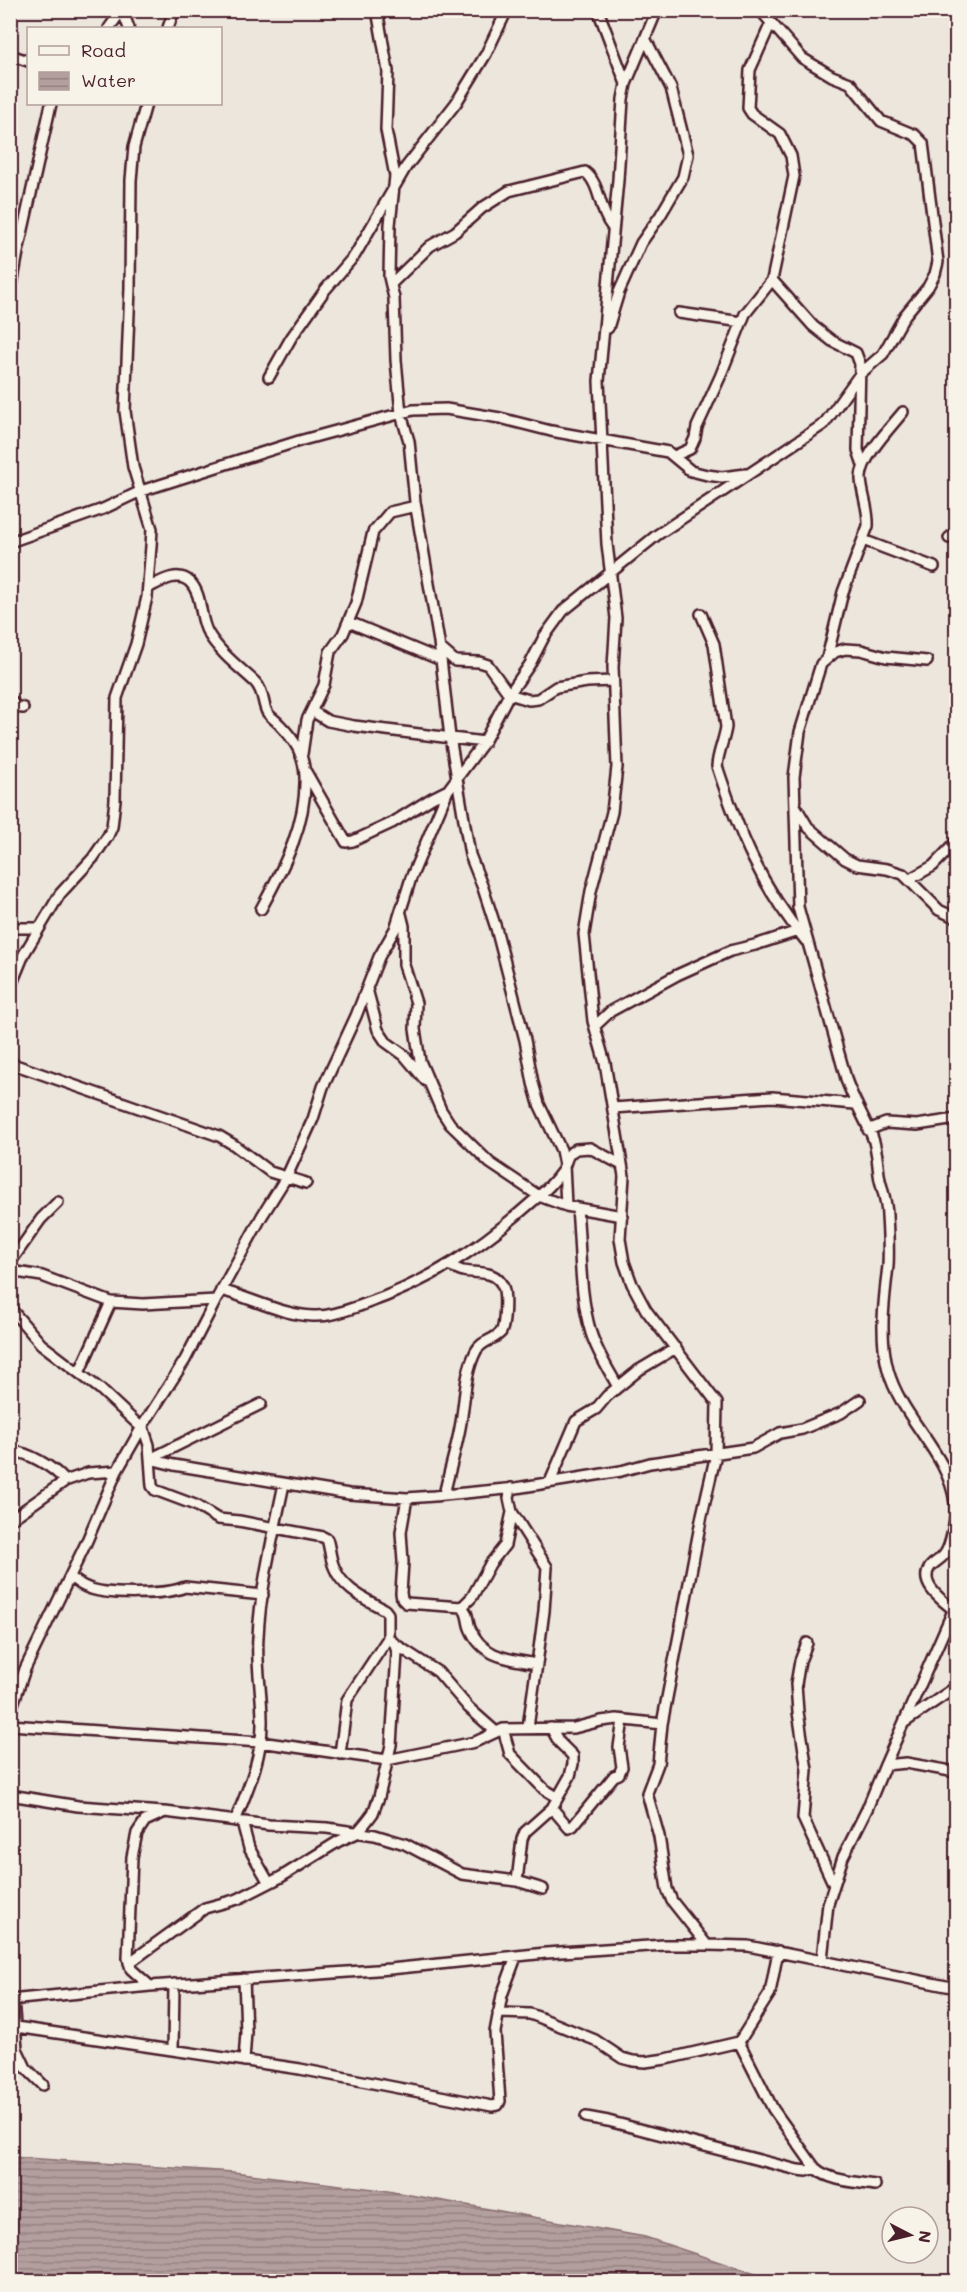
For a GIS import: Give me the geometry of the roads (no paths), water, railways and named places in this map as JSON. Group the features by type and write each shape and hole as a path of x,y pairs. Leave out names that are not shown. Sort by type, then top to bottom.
{"street":[{"path":"111,27 122,10 129,27"},
{"path":"168,27 174,10"},
{"path":"377,10 388,71 385,116 395,185 388,245 394,298 401,414 409,441 416,506 440,648 450,737 470,855 496,928 539,1104 555,1133 564,1165 566,1206"},
{"path":"269,377 291,338 325,290 355,255 395,185 456,103 486,54 507,10"},
{"path":"598,10 626,84"},
{"path":"657,10 626,84 623,99 618,180 599,381 607,544 616,618 613,681 617,767 612,812 585,921 584,948 595,1026 605,1063 624,1176 620,1239 632,1284 658,1328 717,1403 716,1454 662,1724 658,1764 647,1793 659,1836 667,1889 672,1901 707,1945"},
{"path":"10,1713 25,1669 70,1577 117,1471 185,1359 221,1290 287,1176 313,1119 323,1087 379,957 401,914 411,878 448,790 483,742 509,693 558,616 657,535 824,424 860,374 883,354 905,315 928,287 935,274 938,262 937,244 923,142 915,135 881,121 850,83 832,76 802,58 760,10"},
{"path":"674,456 690,449 694,443 697,427 742,322 757,297 772,280 794,176 793,165 780,134 752,114 748,108 750,70 771,23"},
{"path":"602,344 619,292 641,243 683,177 688,155 671,87 646,40"},
{"path":"10,55 27,61"},
{"path":"10,296 51,105"},
{"path":"10,988 38,928 60,894 102,845 112,826 115,800 117,698 136,644 148,588 152,529 133,467 125,411 130,288 130,180 134,147 146,105"},
{"path":"391,284 430,246 455,232 482,208 509,191 537,183 585,172 593,182 605,219 612,227"},
{"path":"772,280 813,326 832,341 856,353 860,364 858,450 863,465 861,481 868,526 843,592 827,658"},
{"path":"680,313 742,322"},
{"path":"10,542 103,509 141,491 299,441 413,410 446,409 500,418 551,431 668,452 692,471 707,475 722,477 746,474"},
{"path":"863,465 903,412"},
{"path":"261,909 284,866 302,817 305,777 302,757 307,720 324,686 330,652 349,622 356,603 373,532 390,512 416,506"},
{"path":"863,540 934,567"},
{"path":"148,588 177,576 189,581 196,592 207,632 235,664 257,684 268,713 297,744 302,757"},
{"path":"701,614 714,644 726,728 717,766 740,832 759,873 772,896 809,944"},
{"path":"349,622 441,660"},
{"path":"440,648 455,661 479,662 488,665 509,693 519,698 538,699 556,687 613,681"},
{"path":"822,1959 828,1904 833,1883 843,1857 877,1788 903,1723 955,1607 931,1589 927,1574 929,1568 947,1551 956,1503 943,1466 907,1412 896,1390 884,1351 888,1251 887,1213 878,1156 847,1082 798,907 794,777 800,732 821,664 827,658 845,649 861,650 886,657 927,661"},
{"path":"10,700 16,707 23,708"},
{"path":"312,711 328,720 354,726 483,742"},
{"path":"303,768 342,839 346,842 392,823 448,790"},
{"path":"794,802 808,827 844,859 857,865 896,871 910,879 939,910 957,918"},
{"path":"910,879 933,866 957,842"},
{"path":"401,914 404,926 404,965 416,1003 417,1044 420,1061 441,1110 450,1124 490,1163 538,1196 577,1209 622,1215"},
{"path":"10,928 38,928"},
{"path":"595,1026 611,1011 694,967 730,951 798,931"},
{"path":"367,989 378,1030 386,1042 404,1055 431,1087"},
{"path":"10,1063 219,1136 234,1144 270,1172 306,1183"},
{"path":"613,1108 772,1097 855,1104"},
{"path":"868,1130 886,1123 917,1125 957,1119"},
{"path":"221,1290 294,1314 326,1316 384,1298 450,1266 513,1219 562,1171 566,1158 576,1149 590,1148 622,1165"},
{"path":"10,1263 41,1219 58,1202"},
{"path":"577,1209 579,1252 588,1318 604,1362 618,1387"},
{"path":"444,1495 457,1445 471,1367 482,1343 500,1333 503,1328 504,1297 503,1287 496,1277 477,1271 463,1271 450,1266"},
{"path":"10,1271 42,1276 111,1302 143,1304 216,1300"},
{"path":"78,1373 111,1302"},
{"path":"10,1308 41,1344 100,1389 142,1427 148,1445 152,1486 155,1490 195,1505 219,1519 306,1532 327,1539 334,1569 344,1582 356,1595 385,1610 388,1614 397,1663 392,1707 393,1735 373,1813 375,1835"},
{"path":"550,1482 576,1421 596,1409 639,1370 676,1348"},
{"path":"150,1459 174,1466 349,1494 407,1498 444,1495 511,1488 621,1471 650,1463 753,1448 780,1432 802,1429 841,1413 860,1400"},
{"path":"150,1459 261,1404"},
{"path":"10,1452 16,1450 28,1455 58,1471 65,1480"},
{"path":"10,1520 65,1480 88,1473 117,1471"},
{"path":"269,1883 249,1848 239,1821 260,1743 262,1721 258,1638 263,1595 284,1484"},
{"path":"511,1488 509,1498 512,1512 547,1567 545,1602 528,1727"},
{"path":"407,1498 402,1532 402,1599 406,1603 462,1607 466,1610 470,1629 486,1650 497,1657 537,1664"},
{"path":"462,1607 472,1597 490,1564 505,1545 512,1512"},
{"path":"70,1577 87,1588 108,1592 173,1592 185,1587 263,1595"},
{"path":"392,1641 438,1672 469,1708 499,1730 510,1754 544,1789 557,1797"},
{"path":"340,1754 346,1700 392,1641"},
{"path":"807,1642 796,1684 807,1770 803,1818 833,1883"},
{"path":"903,1723 957,1687"},
{"path":"10,1725 260,1743 387,1760 475,1742 499,1730 528,1727 574,1728 601,1721 624,1720 662,1724"},
{"path":"552,1808 569,1827 573,1826 614,1776 619,1774 622,1767 619,1747 624,1720"},
{"path":"517,1881 522,1839 525,1832 552,1808 570,1776 573,1764 573,1756 559,1743 551,1728"},
{"path":"885,1765 906,1763 957,1772"},
{"path":"10,1796 78,1806 165,1812 375,1835 405,1844 462,1874 517,1881 543,1889"},
{"path":"150,1986 131,1969 129,1963 132,1857 137,1833 145,1821 165,1812"},
{"path":"129,1963 205,1908 238,1899 357,1833 373,1813"},
{"path":"43,2085 26,2068 16,2049 12,2000 150,1986 390,1969 516,1956 664,1945 748,1946 822,1959 957,1988"},
{"path":"498,2013 530,2014 595,2040 622,2058 645,2062 666,2059 739,2042 770,1993 778,1951"},
{"path":"16,2027 352,2078 498,2105 500,2101 495,2032 502,1995 516,1956"},
{"path":"244,1979 246,2032 244,2061"},
{"path":"173,2050 174,1984"},
{"path":"739,2042 773,2109 815,2168 833,2177 875,2185"},
{"path":"586,2117 798,2170 807,2171 815,2168"}],"water":[{"path":"11,2157 233,2172 382,2190 645,2237 776,2281 11,2281"}]}
